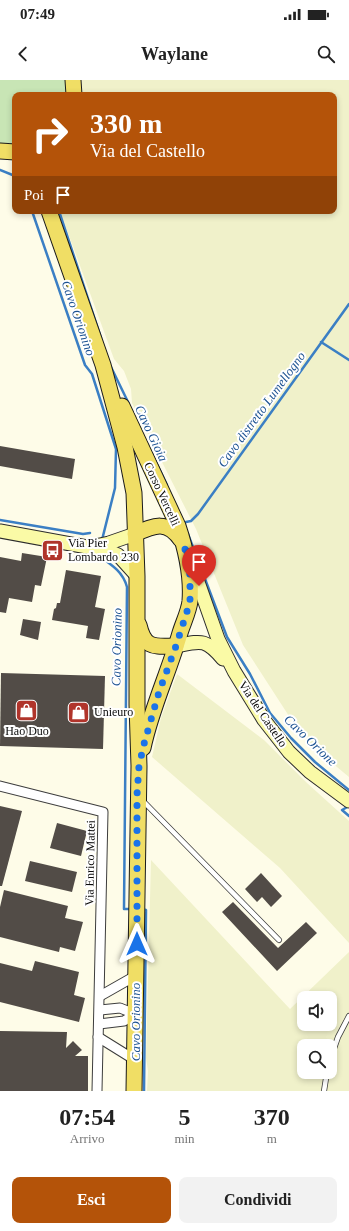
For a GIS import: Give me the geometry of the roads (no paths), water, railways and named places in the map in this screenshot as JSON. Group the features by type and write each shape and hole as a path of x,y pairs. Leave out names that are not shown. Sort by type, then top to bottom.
{"main road":[{"path":"73,80 74,92"},
{"name":"Corso Vercelli","path":"50,214 103,365 125,447 134,494 137,576 136,705 139,766 137,795 138,909 134,1091"},
{"name":"Corso Vercelli","path":"103,365 178,526 184,544 190,575 190,602 159,692 139,766"},
{"path":"99,547 149,528 162,525 172,530 184,544"},
{"path":"0,531 99,547 118,555 137,576"},
{"name":"Via del Castello","path":"184,544 218,639 234,671 264,720 289,752 310,772 349,801"},
{"path":"137,616 142,637 147,643 153,646 176,646"},
{"name":"Via del Castello","path":"176,646 192,642 206,643 213,647 234,671"}],"street":[{"name":"Via Enrico Mattei","path":"0,786 103,812 100,1010 97,1091"},
{"path":"100,996 137,975"},
{"path":"100,1010 120,1008 135,1014"},
{"path":"99,1024 124,1021 135,1014"},
{"path":"98,1037 135,1060"}],"lane":[{"path":"137,795 279,940"},
{"path":"337,1040 349,1016"},
{"path":"324,1091 326,1079"}],"waterway":[{"name":"Cavo Orionino","path":"0,170 12,175"},
{"name":"Cavo Orionino","path":"33,214 85,365 92,374 116,449 115,488 102,540"},
{"name":"Cavo Gioia","path":"60,214 101,338"},
{"name":"Cavo distretto Lumellogno","path":"186,522 191,521 198,514 349,304"},
{"path":"321,342 349,360"},
{"name":"Cavo Gioia","path":"111,367 129,404"},
{"name":"Cavo Gioia","path":"152,454 167,485"},
{"name":"Cavo distretto Lumellogno","path":"0,520 83,534 90,533"},
{"name":"Cavo Orione","path":"188,534 227,637 250,674 270,713 291,738 315,762 349,790"},
{"name":"Cavo Orionino","path":"100,553 99,556 120,573 127,587 124,909 131,909"},
{"path":"349,806 342,810 349,816"},
{"name":"Cavo Orionino","path":"142,909 146,910 144,1091"}],"place":[{"name":"Via Pier Lombardo 230","path":"52,550"},
{"name":"Hao Duo","path":"27,710"},
{"name":"Unieuro","path":"79,712"}]}
